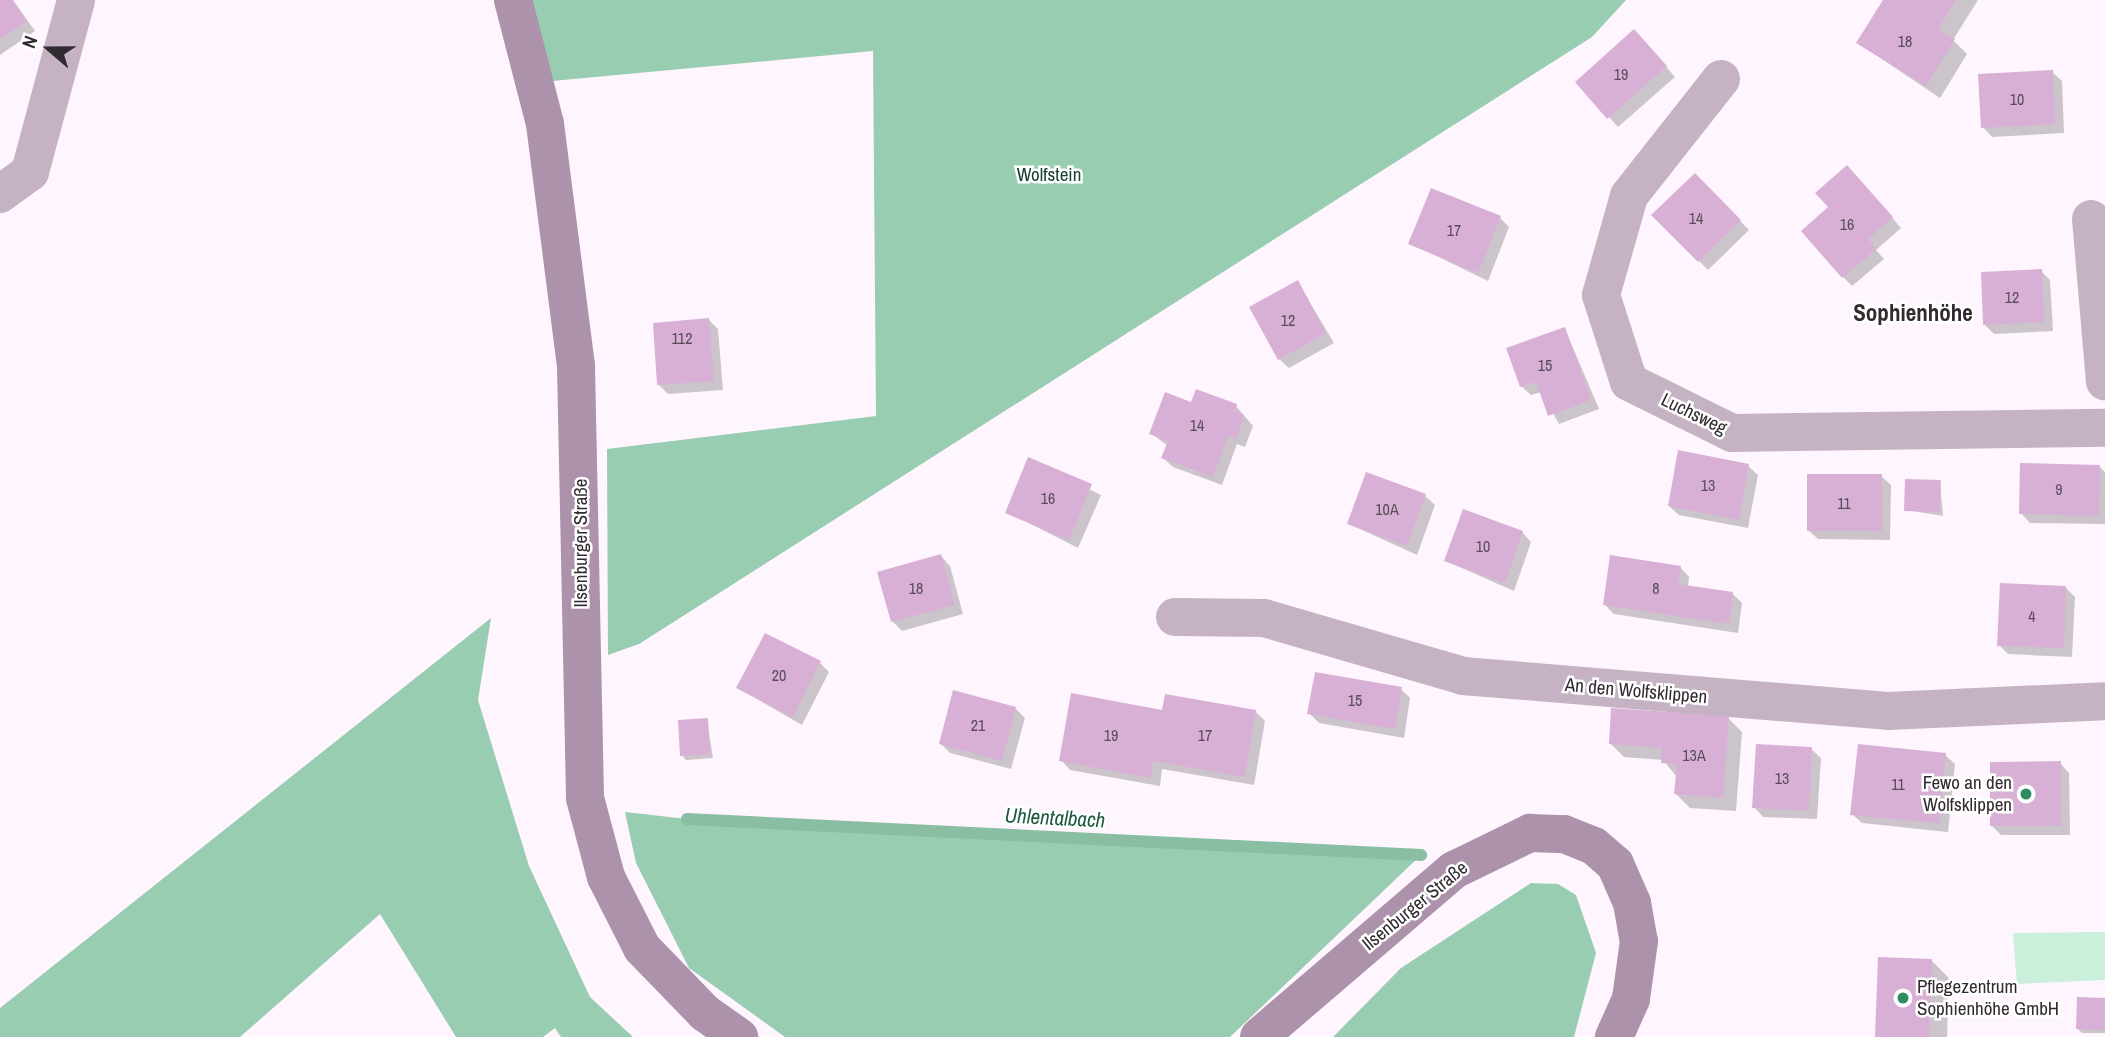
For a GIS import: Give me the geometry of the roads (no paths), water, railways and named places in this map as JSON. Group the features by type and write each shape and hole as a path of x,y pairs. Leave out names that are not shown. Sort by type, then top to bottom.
{"main road":[{"name":"Ilsenburger Straße","path":"513,0 545,124 576,368 584,798 606,877 642,948 705,1013 738,1037"},
{"name":"Ilsenburger Straße","path":"1259,1037 1454,870 1530,832 1564,834 1594,846 1615,864 1632,903 1639,941 1631,999 1614,1037"}],"street":[{"path":"0,194 30,172 76,0"},
{"name":"Luchsweg","path":"1721,79 1629,196 1601,295 1629,382 1732,433 2105,428"},
{"path":"2091,219 2105,381"},
{"name":"An den Wolfsklippen","path":"1175,617 1264,618 1477,677 1888,711 2105,701"}],"waterway":[{"name":"Uhlentalbach","path":"687,819 1421,855"}],"place":[{"name":"Fewo an den Wolfsklippen","path":"2026,794"},
{"name":"Pflegezentrum Sophienhöhe GmbH","path":"1903,998"}],"district":[{"name":"Sophienhöhe","path":"1913,313"}],"park label":[{"name":"Wolfstein","path":"1049,175"}]}
